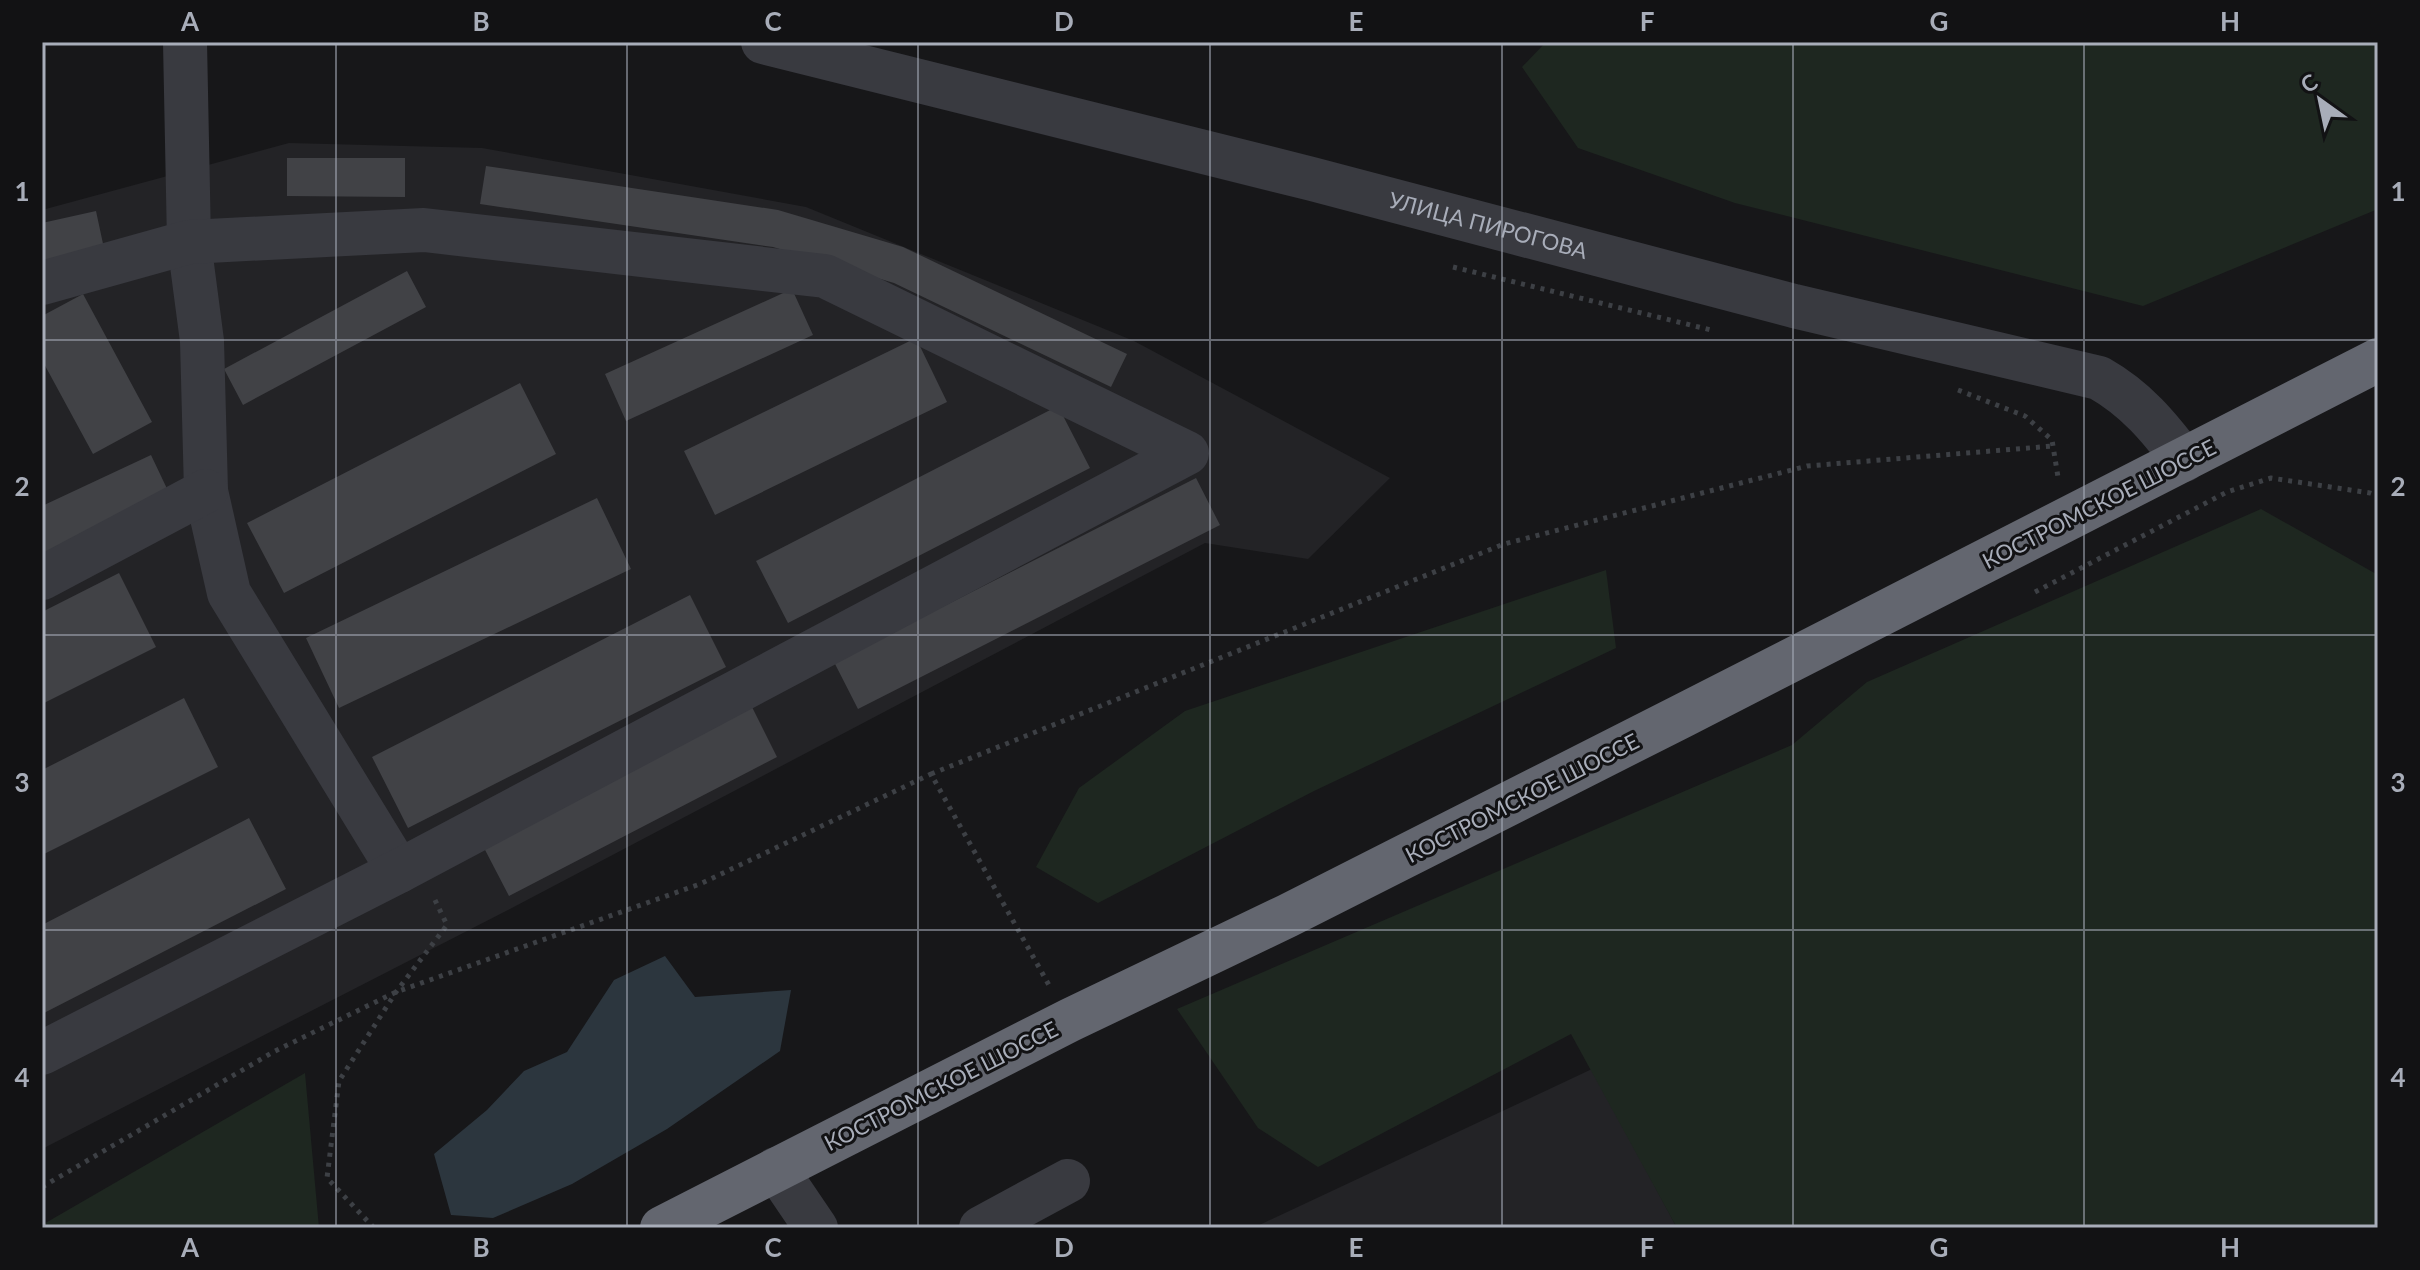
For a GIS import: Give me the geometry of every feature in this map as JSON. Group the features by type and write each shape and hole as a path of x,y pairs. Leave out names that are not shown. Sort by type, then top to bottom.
{"highway":[{"name":"КОСТРОМСКОЕ ШОССЕ","path":"662,1228 1070,1020 1287,916 2376,364"}],"street":[{"path":"185,42 189,242 202,341 206,491 229,593 399,871"},
{"name":"УЛИЦА ПИРОГОВА","path":"763,42 1312,179 1794,306 2099,378 2144,410 2184,460"},
{"path":"42,283 189,242 424,230 825,276 1187,453 399,871 42,1053"},
{"path":"42,578 206,491"},
{"path":"776,1169 816,1228"},
{"path":"981,1228 1068,1181"}],"path":[{"path":"1453,267 1715,331"},
{"path":"1947,387 2025,416 2052,440 2059,475 2054,489"},
{"path":"42,1187 275,1051 396,992 700,884 931,774 1504,544 1807,466 2053,446"},
{"path":"2035,592 2227,492 2271,478 2378,496"},
{"path":"931,774 1052,990"},
{"path":"374,1228 327,1178 339,1081 396,992 447,925 426,879 399,871"}],"shaded area":[{"path":"1546,42 2378,42 2378,209 2143,306 1735,203 1578,148 1522,67"},
{"path":"289,143 482,148 806,207 1134,341 1390,478 1308,559 1205,543 506,911 42,1149 42,210"},
{"path":"2261,509 2378,575 2378,1228 1677,1228 1571,1034 1318,1167 1258,1128 1177,1009 1792,745 1867,682"},
{"path":"1606,570 1616,648 1314,791 1098,903 1036,867 1079,788 1185,711"},
{"path":"665,956 695,997 791,990 780,1051 667,1129 572,1184 493,1218 451,1215 434,1154 487,1110 524,1071 567,1052 614,980"},
{"path":"1592,1069 1677,1228 1253,1228"},
{"path":"305,1073 319,1228 42,1228 42,1225"}],"building":[{"path":"287,158 405,158 405,197 287,196"},
{"path":"486,166 778,210 903,247 1127,354 1111,387 894,283 773,247 480,204"},
{"path":"96,211 105,253 42,268 42,223"},
{"path":"407,271 426,307 243,405 224,369"},
{"path":"792,289 813,335 626,421 605,374"},
{"path":"83,294 152,422 93,454 42,360 42,316"},
{"path":"916,338 947,402 715,515 684,451"},
{"path":"520,383 556,454 284,593 247,523"},
{"path":"1058,406 1090,468 788,623 756,561"},
{"path":"151,455 170,495 42,556 42,506"},
{"path":"1196,478 1220,525 858,709 834,662"},
{"path":"597,498 631,569 339,708 306,638"},
{"path":"119,573 156,647 42,704 42,612"},
{"path":"690,595 726,667 408,828 372,757"},
{"path":"184,698 218,767 42,855 42,770"},
{"path":"752,707 777,757 509,896 483,846"},
{"path":"249,818 286,889 42,1014 42,925"}]}
